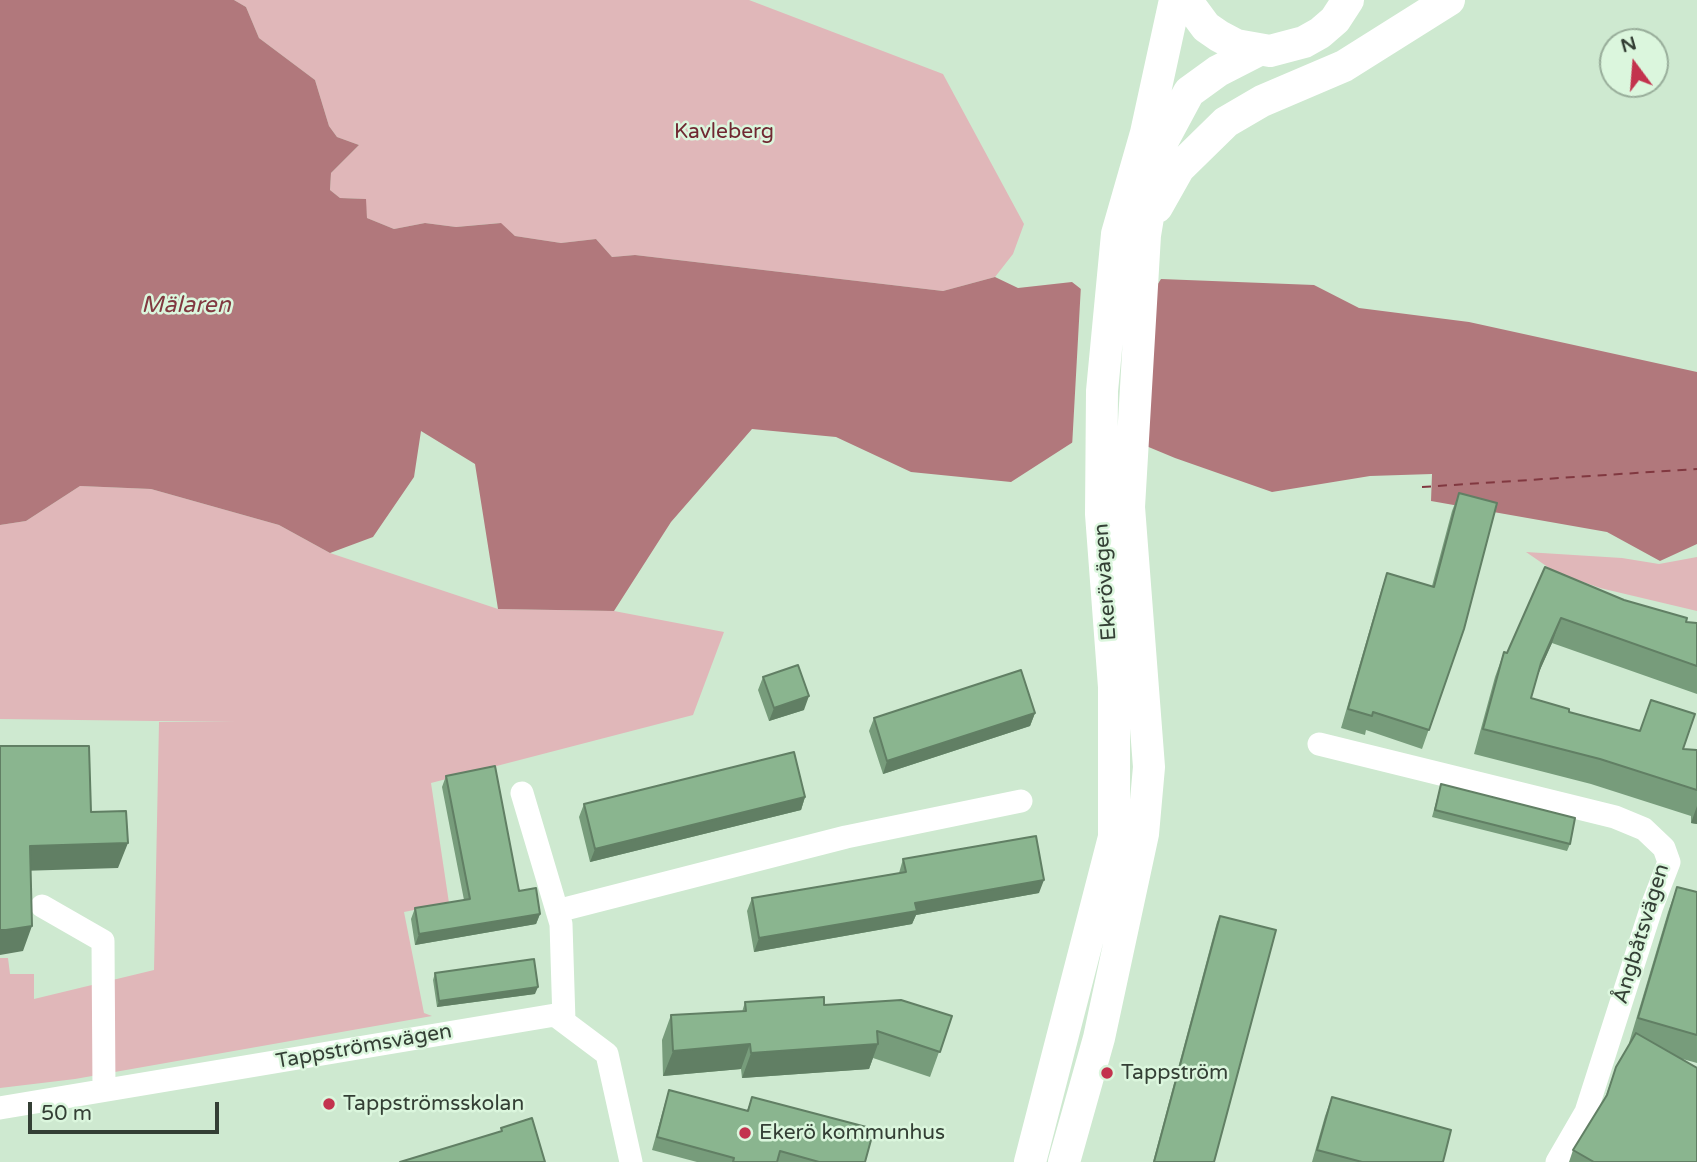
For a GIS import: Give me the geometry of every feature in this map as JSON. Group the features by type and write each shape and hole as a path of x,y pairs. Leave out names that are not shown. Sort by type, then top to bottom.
{"main road":[{"name":"Ekerövägen","path":"1064,1162 1099,1038 1143,834 1149,767 1129,508 1136,231 1146,133 1175,0"},
{"path":"1185,0 1206,27 1219,36 1236,45 1259,50 1283,49 1304,42 1341,10 1370,0"},
{"name":"Ekerövägen","path":"1136,231 1179,168 1226,121 1262,101 1344,66 1449,0"},
{"name":"Ekerövägen","path":"1030,1162 1114,837 1114,687 1101,514 1102,391 1136,231 1160,146 1189,92 1259,50"}],"street":[{"name":"Ångbåtsvägen","path":"1319,744 1615,817 1644,828 1664,848 1669,862 1590,1099 1558,1162"},
{"path":"522,793 561,924 564,1021 607,1054 631,1162"},
{"path":"556,911 846,837 1021,801"},
{"path":"42,906 103,941 104,1090"},
{"name":"Tappströmsvägen","path":"0,1108 555,1015 564,1021"}],"green space":[{"name":"Kavleberg","path":"234,0 749,0 943,74 1024,224 1013,254 995,277 943,291 635,255 612,257 596,239 561,243 515,236 500,223 456,227 425,223 394,229 367,218 365,199 340,198 330,190 331,173 359,145 337,137 329,126 315,80 259,38 246,7"},
{"path":"80,486 151,489 279,525 330,553 498,609 614,611 724,632 693,715 431,783 449,903 404,912 424,1013 432,1016 75,1079 0,1088 0,958 8,958 10,974 34,974 34,999 154,970 159,722 235,722 0,719 0,525 26,521"},
{"path":"1526,552 1622,558 1659,564 1697,557 1697,611 1600,588 1555,572"}],"water":[{"name":"Mälaren","path":"0,0 234,0 246,7 259,38 315,80 329,126 337,137 359,145 331,173 330,190 340,198 366,199 367,218 394,229 425,223 456,227 501,223 515,236 561,243 596,239 612,257 635,255 943,291 995,277 1018,288 1072,282 1118,318 1150,296 1161,279 1314,285 1359,308 1469,322 1697,372 1697,544 1660,561 1607,532 1431,501 1432,474 1370,476 1272,492 1175,458 1098,426 1011,482 911,472 836,437 752,429 671,522 614,611 498,609 475,464 421,431 414,477 373,537 330,553 279,525 151,489 80,486 26,521 0,525"}],"pier":[{"path":"1081,285 1119,315 1137,321 1147,450 1098,430 1072,447"}],"building":[{"path":"1459,493 1497,503 1464,629 1429,730 1373,712 1372,716 1348,709 1387,573 1434,587"},
{"path":"1545,567 1624,600 1687,618 1686,622 1697,623 1697,666 1561,618 1541,663 1531,698 1569,709 1569,712 1640,731 1651,700 1695,714 1683,749 1697,750 1697,790 1600,759 1483,729 1504,652 1507,653"},
{"path":"798,665 809,696 774,708 763,677"},
{"path":"1021,670 1035,713 887,761 874,718"},
{"path":"0,746 89,746 91,812 126,811 128,843 30,846 32,926 6,930 0,930"},
{"path":"794,752 805,797 595,849 584,804"},
{"path":"495,766 519,891 536,888 540,914 419,934 415,908 470,899 446,776"},
{"path":"1441,784 1575,818 1570,844 1435,810"},
{"path":"1036,836 1044,880 915,903 917,911 759,938 752,898 906,872 903,859"},
{"path":"1677,887 1697,892 1697,1035 1638,1018"},
{"path":"1220,916 1276,930 1214,1162 1154,1162"},
{"path":"534,959 538,987 439,1001 435,973"},
{"path":"824,997 824,1005 901,1000 952,1016 940,1052 877,1031 878,1044 751,1053 750,1044 673,1051 671,1015 746,1011 745,1002"},
{"path":"1636,1033 1697,1068 1697,1162 1594,1162 1573,1150 1607,1095 1616,1067"},
{"name":"Ekerö kommunhus","path":"669,1090 748,1111 752,1097 874,1129 865,1162 819,1162 780,1151 777,1162 733,1162 734,1158 657,1137"},
{"path":"1332,1097 1451,1130 1443,1162 1362,1162 1317,1150"},
{"path":"532,1118 545,1162 400,1162 502,1131 501,1128"}],"ferry route":[{"path":"1422,487 1697,469"}],"place":[{"name":"Tappström","path":"1107,1073"},
{"name":"Tappströmsskolan","path":"329,1104"},
{"name":"Ekerö kommunhus","path":"745,1133"}]}
